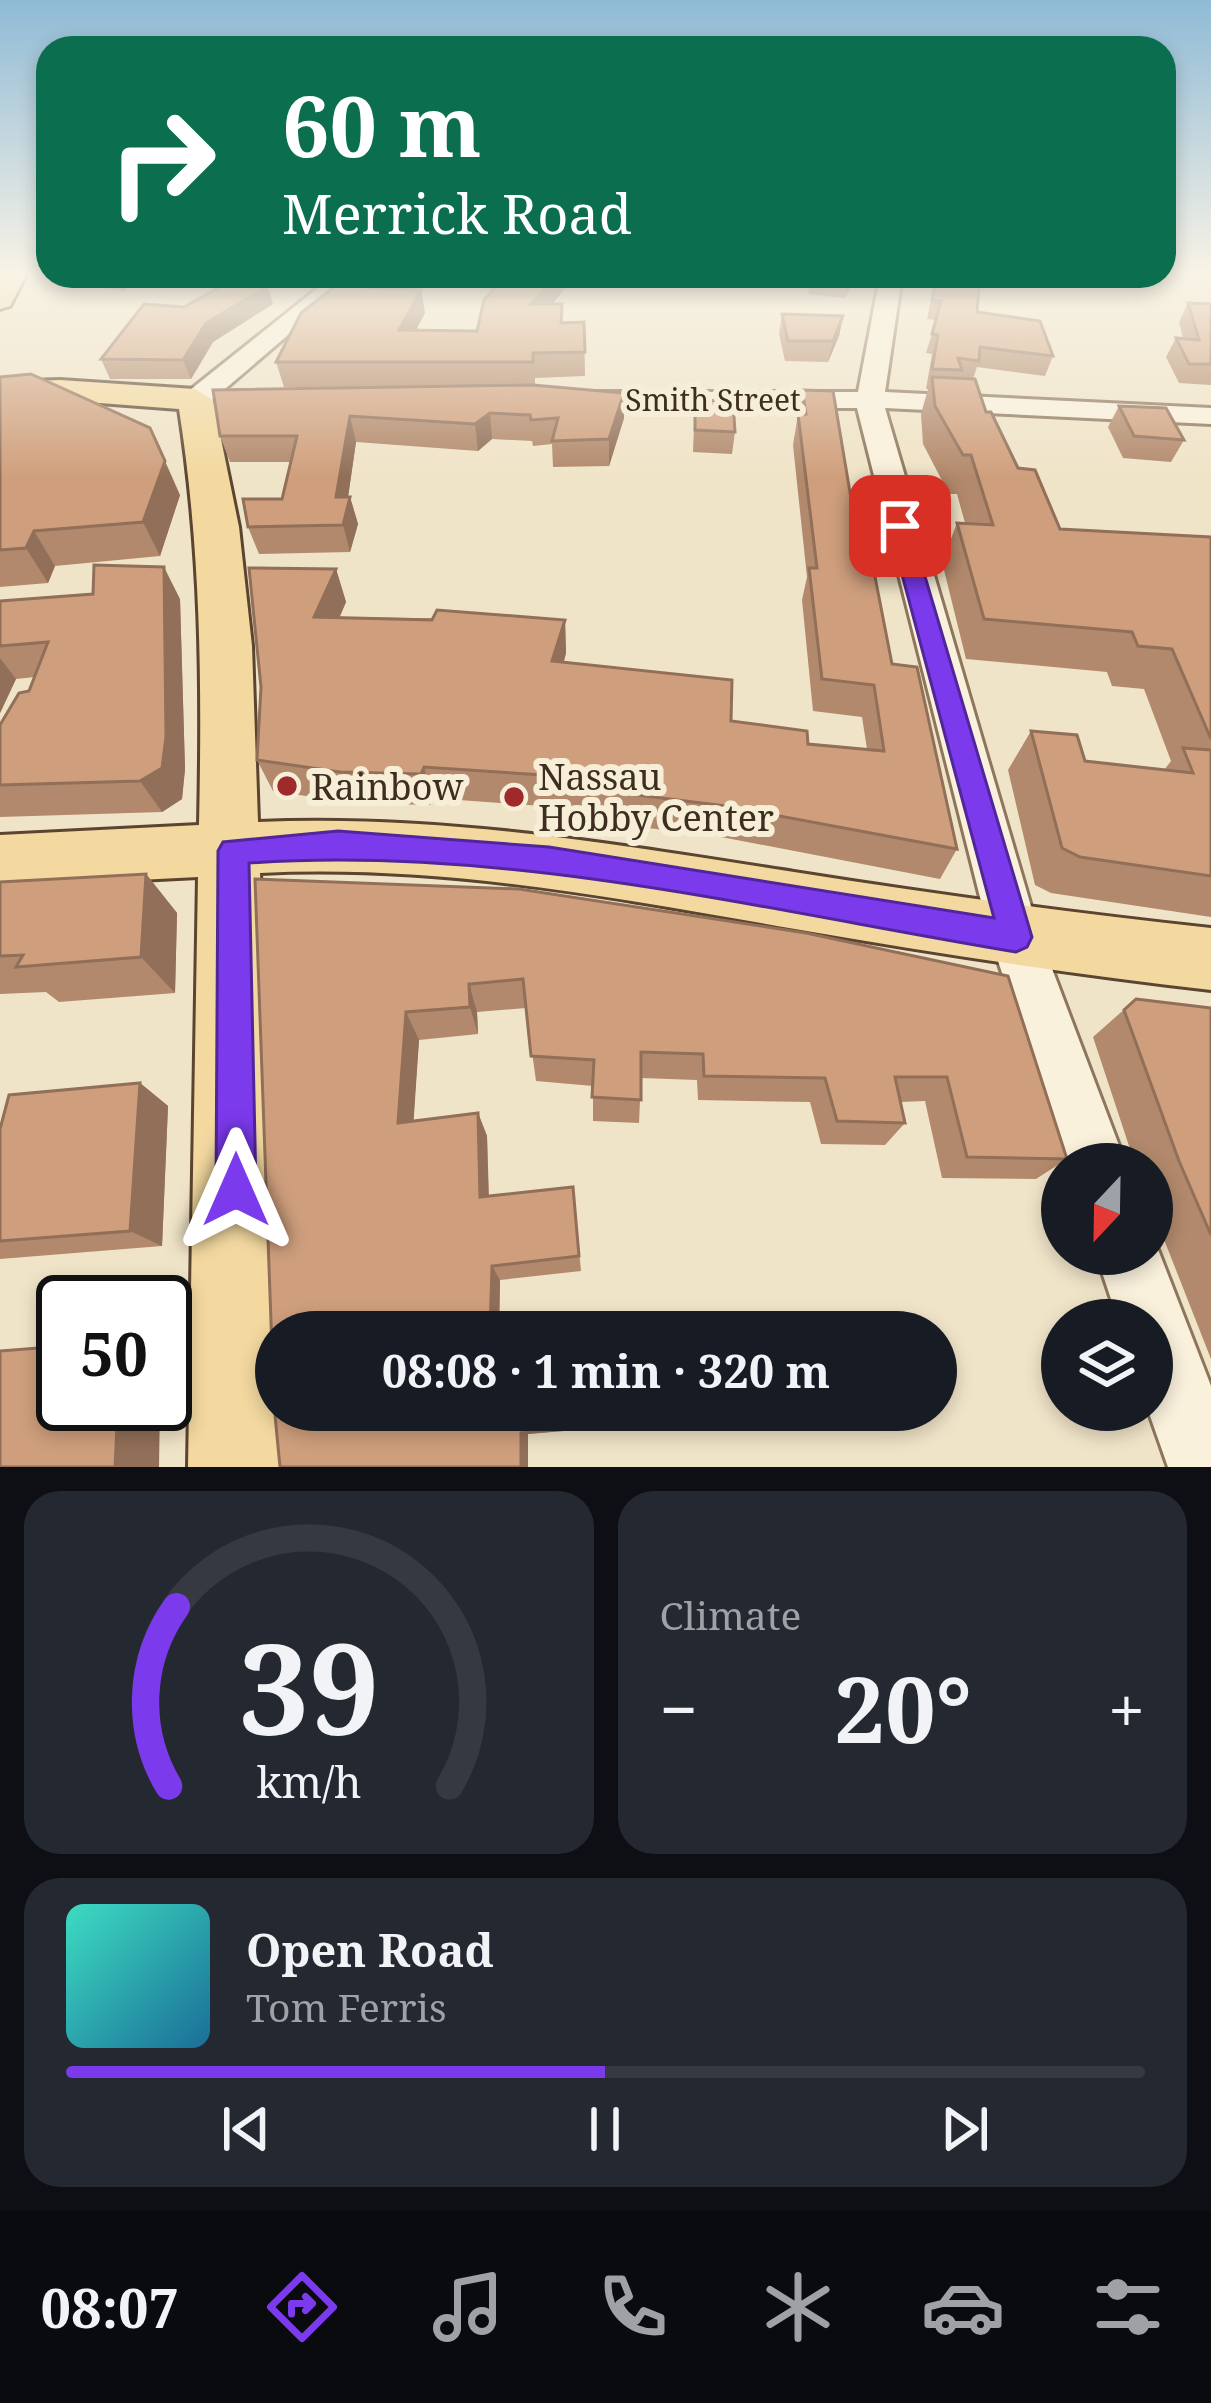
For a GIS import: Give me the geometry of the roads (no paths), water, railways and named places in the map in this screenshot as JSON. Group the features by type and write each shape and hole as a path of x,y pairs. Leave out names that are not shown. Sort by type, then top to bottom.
{"main road":[{"path":"0,392 60,390 219,400 218,527 233,851 236,1467"},
{"path":"0,862 338,844 549,860 1016,937 1211,959"}],"street":[{"path":"219,400 281,339"},
{"path":"878,339 871,416 1016,937 1089,1143"},
{"name":"Smith Street","path":"548,400 873,399 1211,416"},
{"path":"1173,1378 1205,1467"}],"place":[{"name":"Rainbow","path":"287,786"},
{"name":"Nassau Hobby Center","path":"514,797"}]}
